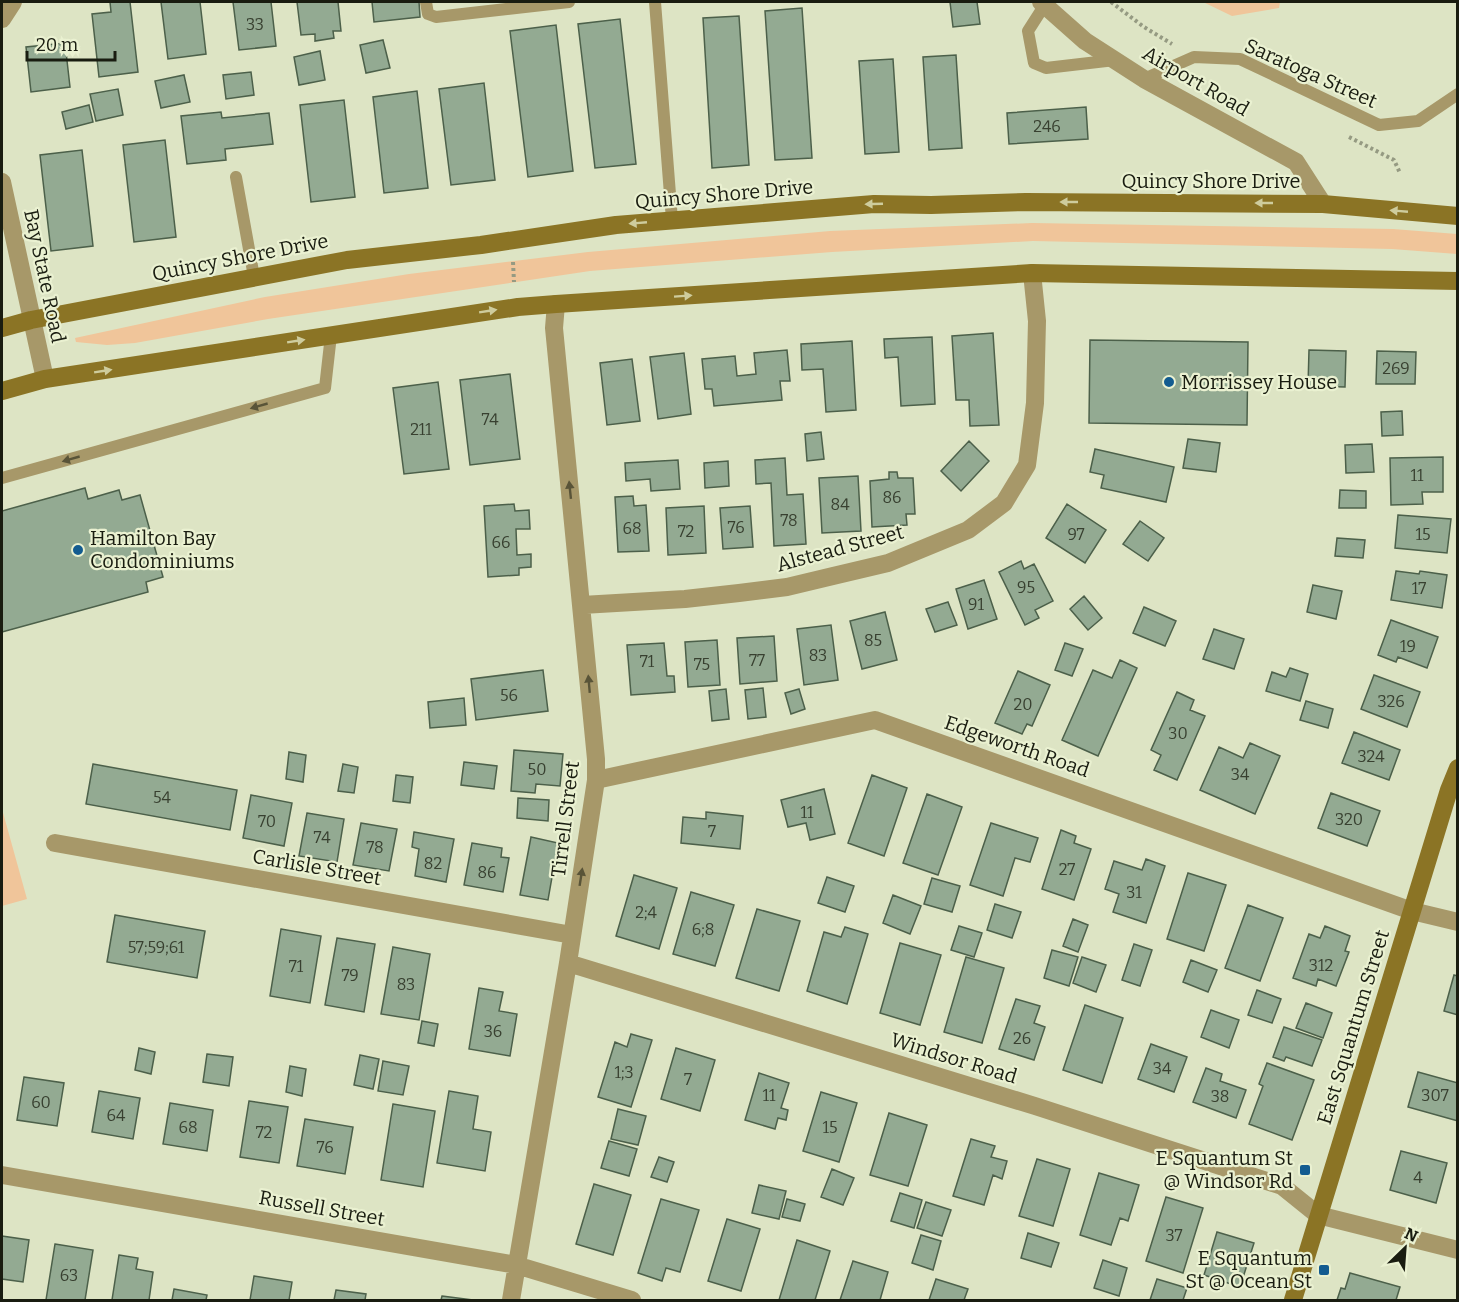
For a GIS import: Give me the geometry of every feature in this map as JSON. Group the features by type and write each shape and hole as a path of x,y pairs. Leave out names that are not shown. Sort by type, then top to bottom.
{"main road":[{"name":"Quincy Shore Drive","path":"2,328 32,320 347,260 481,245 616,225 874,204 1026,202 1323,204 1458,216"},
{"path":"2,391 45,380 518,307 556,304 1032,273 1458,281"},
{"name":"East Squantum Street","path":"1293,1300 1449,790 1458,768"}],"street":[{"path":"2,19 13,2"},
{"name":"Airport Road","path":"1042,4 1085,41 1144,79 1296,162 1323,204"},
{"name":"Bay State Road","path":"2,188 45,380"},
{"name":"Alstead Street","path":"582,605 685,599 787,587 888,563 968,530 1004,503 1026,465 1035,403 1037,321 1032,273"},
{"name":"Tirrell Street","path":"511,1300 568,963 596,780 582,605 555,340 556,304"},
{"name":"Edgeworth Road","path":"596,780 875,720 1412,911 1458,922"},
{"name":"Carlisle Street","path":"55,843 572,935"},
{"name":"Windsor Road","path":"568,963 1024,1103 1282,1186 1318,1215"},
{"name":"Russell Street","path":"2,1174 516,1265 632,1300"},
{"path":"1318,1215 1458,1250"}],"lane":[{"path":"426,2 428,14 436,16 569,2"},
{"path":"655,2 672,220"},
{"path":"1042,4 1028,31 1034,63 1046,69 1115,60"},
{"name":"Saratoga Street","path":"1144,79 1194,57 1240,59 1379,125 1418,121 1458,94"},
{"path":"236,177 254,277"},
{"path":"2,478 325,388 332,335"}],"path":[{"path":"513,261 514,282"}],"shaded area":[{"path":"1203,2 1280,2 1279,8 1232,16"},
{"path":"1032,223 1393,229 1457,234 1457,254 1392,249 1033,241 832,252 590,271 268,319 135,343 107,345 76,342 75,338 265,297 409,274 588,252 830,231"},
{"path":"2,809 27,899 2,906"}],"building":[{"path":"110,2 130,2 138,72 99,77 92,14 111,12"},
{"path":"161,2 200,2 206,54 168,59"},
{"path":"233,2 271,2 276,46 239,50"},
{"path":"297,2 338,2 341,31 333,31 334,38 315,41 315,34 301,35"},
{"path":"372,2 419,2 420,17 374,22"},
{"path":"950,2 977,2 980,24 953,27"},
{"path":"802,8 812,158 775,160 765,11"},
{"path":"739,16 749,165 712,168 703,18"},
{"path":"620,19 636,164 595,168 578,24"},
{"path":"556,25 573,171 528,177 510,31"},
{"path":"383,40 390,68 366,73 360,45"},
{"path":"65,43 70,87 31,92 26,47"},
{"path":"320,51 325,80 299,85 294,57"},
{"path":"956,55 962,148 929,150 923,57"},
{"path":"893,59 899,152 865,154 859,61"},
{"path":"251,72 254,95 226,99 223,75"},
{"path":"184,75 190,102 161,108 155,81"},
{"path":"484,83 495,180 451,185 439,89"},
{"path":"118,89 123,115 96,121 90,94"},
{"path":"417,91 428,188 384,193 373,97"},
{"path":"344,100 355,197 311,202 300,105"},
{"path":"89,105 93,122 66,129 62,112"},
{"path":"1086,107 1088,139 1009,144 1007,113"},
{"path":"221,112 222,118 269,113 273,144 225,149 226,160 187,164 181,116"},
{"path":"165,140 176,237 134,242 123,145"},
{"path":"82,150 93,246 51,251 40,155"},
{"path":"993,333 999,425 970,426 969,400 956,400 952,336"},
{"path":"932,337 935,404 901,406 898,357 885,358 884,339"},
{"name":"Morrissey House","path":"1090,340 1248,342 1247,425 1089,423"},
{"path":"852,341 856,410 826,412 823,369 802,370 801,344"},
{"path":"787,350 790,381 780,381 782,400 714,406 712,389 705,389 702,359 735,356 737,376 756,374 754,353"},
{"path":"1309,350 1346,351 1345,387 1308,386"},
{"path":"1377,351 1416,352 1415,384 1376,384"},
{"path":"684,353 691,414 658,419 650,357"},
{"path":"632,359 640,421 607,425 600,363"},
{"path":"510,374 520,459 470,465 460,380"},
{"path":"438,382 449,469 404,474 393,388"},
{"path":"1402,411 1403,435 1382,436 1381,412"},
{"path":"821,432 824,459 807,461 805,434"},
{"path":"1188,439 1220,443 1216,472 1183,468"},
{"path":"969,441 989,461 961,491 941,471"},
{"path":"1372,444 1374,472 1346,473 1345,445"},
{"path":"1095,449 1174,467 1166,502 1101,488 1104,475 1090,472"},
{"path":"1443,457 1443,492 1422,492 1423,504 1391,505 1390,458"},
{"path":"785,458 787,495 803,494 806,544 774,546 771,483 756,484 755,460"},
{"path":"678,460 680,489 651,491 650,479 626,481 625,463"},
{"path":"728,461 729,486 705,488 704,463"},
{"path":"889,472 897,472 898,478 913,478 915,514 906,514 907,525 872,527 870,481 889,479"},
{"path":"858,476 861,531 822,533 819,478"},
{"name":"Hamilton Bay Condominiums","path":"85,488 88,499 119,490 122,500 140,495 163,577 146,582 148,592 2,632 2,511"},
{"path":"1340,490 1366,491 1366,508 1339,508"},
{"path":"633,496 634,506 646,505 649,551 618,552 615,497"},
{"path":"514,504 515,511 529,510 530,529 516,529 517,555 531,554 531,567 519,568 519,575 488,577 484,506"},
{"path":"1067,504 1106,530 1085,563 1046,538"},
{"path":"704,506 706,553 668,555 666,508"},
{"path":"750,506 753,547 723,549 720,508"},
{"path":"1398,515 1451,519 1447,553 1395,548"},
{"path":"1140,521 1164,538 1148,561 1123,544"},
{"path":"1337,538 1365,540 1363,558 1335,556"},
{"path":"1021,561 1024,569 1034,564 1053,601 1035,610 1039,618 1025,625 999,572"},
{"path":"1396,571 1419,574 1420,571 1447,575 1442,608 1391,600"},
{"path":"984,580 997,619 968,629 956,589"},
{"path":"1313,585 1342,591 1336,619 1307,612"},
{"path":"1084,596 1102,618 1088,630 1070,609"},
{"path":"948,602 957,625 935,632 926,609"},
{"path":"1144,607 1176,621 1165,646 1133,633"},
{"path":"885,612 897,660 862,669 850,621"},
{"path":"1391,620 1438,637 1427,668 1398,657 1396,662 1378,655"},
{"path":"831,625 838,680 804,685 797,629"},
{"path":"1214,629 1244,639 1234,669 1203,659"},
{"path":"774,636 777,681 740,684 737,638"},
{"path":"717,640 720,685 688,687 685,642"},
{"path":"664,643 667,676 674,676 675,692 631,695 627,645"},
{"path":"1065,643 1083,649 1072,676 1055,670"},
{"path":"1120,660 1137,668 1098,756 1062,740 1093,670 1112,678"},
{"path":"1290,668 1308,674 1300,701 1266,691 1272,672 1286,677"},
{"path":"543,670 548,711 476,720 471,679"},
{"path":"1018,671 1050,685 1032,726 1027,724 1022,734 995,723"},
{"path":"1374,675 1420,692 1407,727 1361,709"},
{"path":"763,688 766,717 748,719 745,690"},
{"path":"726,689 729,719 712,721 709,691"},
{"path":"799,689 805,709 791,714 785,693"},
{"path":"1177,692 1194,700 1190,710 1205,716 1177,780 1154,770 1161,755 1151,750"},
{"path":"464,698 466,725 430,728 428,702"},
{"path":"1306,701 1333,709 1328,728 1300,720"},
{"path":"1354,732 1400,750 1389,780 1342,763"},
{"path":"1250,743 1280,756 1255,814 1200,790 1219,747 1243,758"},
{"path":"514,750 563,754 560,786 536,784 535,793 511,791"},
{"path":"289,752 306,755 303,782 286,779"},
{"path":"464,762 497,766 494,789 461,785"},
{"path":"93,764 237,790 230,830 86,804"},
{"path":"343,764 358,767 354,793 338,791"},
{"path":"396,775 413,777 410,803 393,801"},
{"path":"872,775 907,788 884,856 848,843"},
{"path":"824,789 835,834 810,840 806,823 788,827 781,800"},
{"path":"1331,793 1380,811 1367,846 1318,828"},
{"path":"927,794 962,807 938,875 903,863"},
{"path":"251,795 292,803 284,846 243,838"},
{"path":"518,798 549,800 548,821 517,818"},
{"path":"706,812 743,816 740,849 681,843 683,817 706,819"},
{"path":"307,813 344,819 337,862 299,856"},
{"path":"361,823 397,829 389,871 353,865"},
{"path":"991,823 1038,838 1030,862 1015,858 1003,896 970,885"},
{"path":"1061,830 1076,836 1074,843 1091,849 1074,900 1042,889"},
{"path":"414,832 454,839 446,882 415,876 419,849 412,847"},
{"path":"531,837 558,843 548,900 520,895"},
{"path":"472,843 502,848 501,857 509,858 503,892 464,885"},
{"path":"1146,859 1165,866 1146,923 1113,912 1119,894 1105,889 1114,861 1142,870"},
{"path":"1188,873 1226,885 1204,951 1167,939"},
{"path":"634,875 677,888 659,949 616,936"},
{"path":"827,877 854,886 845,912 818,903"},
{"path":"932,878 960,886 952,912 924,904"},
{"path":"691,892 734,905 715,966 673,954"},
{"path":"893,895 921,906 910,934 883,923"},
{"path":"995,904 1021,912 1012,938 987,930"},
{"path":"1248,905 1283,918 1260,981 1225,968"},
{"path":"757,909 800,921 779,991 736,978"},
{"path":"115,915 205,931 197,978 107,962"},
{"path":"1073,919 1088,925 1078,952 1063,946"},
{"path":"959,926 982,933 974,957 951,950"},
{"path":"1325,926 1350,936 1345,951 1349,952 1336,986 1318,979 1316,986 1293,978 1309,934 1320,938"},
{"path":"845,927 868,934 847,1004 807,991 824,932 841,937"},
{"path":"281,929 321,936 310,1003 270,996"},
{"path":"337,938 375,944 364,1012 325,1005"},
{"path":"900,943 941,955 920,1025 880,1013"},
{"path":"1134,944 1152,950 1140,986 1122,980"},
{"path":"393,947 430,954 419,1020 381,1014"},
{"path":"1052,950 1078,957 1069,986 1044,978"},
{"path":"966,957 1004,968 982,1043 944,1032"},
{"path":"1082,957 1106,965 1096,992 1073,983"},
{"path":"1191,960 1217,970 1208,992 1183,982"},
{"path":"1454,975 1458,976 1458,1015 1444,1011"},
{"path":"479,988 503,992 499,1011 517,1014 510,1056 469,1049"},
{"path":"1257,990 1281,999 1272,1023 1248,1015"},
{"path":"1016,999 1040,1006 1034,1023 1045,1027 1034,1060 999,1049"},
{"path":"1306,1003 1332,1013 1323,1038 1296,1028"},
{"path":"1085,1005 1123,1018 1102,1083 1063,1070"},
{"path":"1211,1010 1239,1020 1229,1048 1201,1037"},
{"path":"422,1021 438,1024 434,1046 418,1043"},
{"path":"1284,1027 1322,1040 1312,1066 1286,1057 1284,1061 1273,1057"},
{"path":"631,1034 652,1040 631,1107 598,1097 615,1042 627,1047"},
{"path":"1151,1044 1187,1057 1174,1092 1138,1079"},
{"path":"139,1048 155,1052 151,1074 135,1070"},
{"path":"676,1048 715,1060 700,1111 661,1099"},
{"path":"207,1054 233,1057 229,1086 203,1082"},
{"path":"360,1055 379,1059 373,1089 354,1085"},
{"path":"383,1061 409,1066 403,1095 378,1091"},
{"path":"1267,1063 1314,1080 1292,1140 1249,1124 1263,1086 1259,1084"},
{"path":"290,1066 306,1069 302,1096 286,1092"},
{"path":"1206,1068 1222,1074 1220,1081 1246,1090 1236,1118 1193,1102"},
{"path":"1418,1072 1458,1083 1458,1121 1408,1107"},
{"path":"759,1073 789,1083 781,1108 788,1110 786,1120 778,1118 775,1129 745,1120"},
{"path":"24,1077 64,1083 57,1126 17,1120"},
{"path":"99,1091 140,1098 133,1139 92,1132"},
{"path":"449,1091 478,1096 473,1129 491,1132 485,1171 437,1163"},
{"path":"821,1092 857,1103 839,1162 803,1151"},
{"path":"249,1101 288,1107 279,1163 240,1157"},
{"path":"170,1103 213,1110 207,1151 163,1144"},
{"path":"393,1104 435,1111 423,1187 381,1180"},
{"path":"618,1109 646,1116 638,1145 611,1139"},
{"path":"889,1113 927,1125 908,1186 870,1175"},
{"path":"305,1119 353,1127 345,1174 297,1166"},
{"path":"971,1139 995,1146 991,1157 1007,1161 1002,1179 993,1175 984,1205 953,1196"},
{"path":"609,1141 637,1149 629,1176 601,1168"},
{"path":"1401,1151 1447,1163 1436,1203 1390,1190"},
{"path":"659,1157 674,1162 667,1182 651,1177"},
{"path":"1037,1159 1070,1169 1053,1226 1019,1216"},
{"path":"832,1169 854,1178 843,1205 821,1197"},
{"path":"1099,1173 1139,1185 1128,1221 1120,1218 1111,1245 1080,1235"},
{"path":"594,1184 631,1195 613,1255 576,1244"},
{"path":"759,1185 786,1191 779,1219 752,1213"},
{"path":"900,1193 922,1200 914,1228 891,1221"},
{"path":"1166,1197 1203,1208 1183,1273 1146,1261"},
{"path":"661,1199 699,1210 680,1272 666,1268 662,1281 638,1273"},
{"path":"787,1199 805,1204 800,1221 782,1217"},
{"path":"926,1202 951,1210 942,1236 917,1228"},
{"path":"727,1219 760,1229 741,1291 708,1281"},
{"path":"1217,1232 1254,1243 1240,1287 1204,1275"},
{"path":"1028,1233 1059,1243 1051,1267 1021,1258"},
{"path":"921,1235 941,1241 933,1270 912,1263"},
{"path":"2,1236 29,1240 23,1282 2,1279"},
{"path":"797,1240 830,1251 815,1300 779,1300"},
{"path":"55,1244 93,1250 85,1300 46,1300"},
{"path":"119,1255 138,1258 136,1269 153,1272 149,1300 112,1300"},
{"path":"1103,1260 1127,1268 1119,1296 1094,1288"},
{"path":"853,1261 888,1272 880,1300 840,1300"},
{"path":"1350,1273 1400,1287 1396,1300 1337,1300 1341,1288 1345,1289"},
{"path":"254,1276 292,1282 289,1300 250,1300"},
{"path":"936,1279 968,1289 964,1300 929,1300"},
{"path":"1157,1279 1187,1288 1183,1300 1150,1300"},
{"path":"174,1289 207,1295 206,1300 172,1300"},
{"path":"336,1290 366,1294 365,1300 334,1300"},
{"path":"442,1296 473,1300 441,1300"}],"place":[{"name":"Morrissey House","path":"1169,382"},
{"name":"Hamilton Bay Condominiums","path":"78,550"},
{"name":"E Squantum St @ Windsor Rd","path":"1305,1170"},
{"name":"E Squantum St @ Ocean St","path":"1324,1270"}]}
